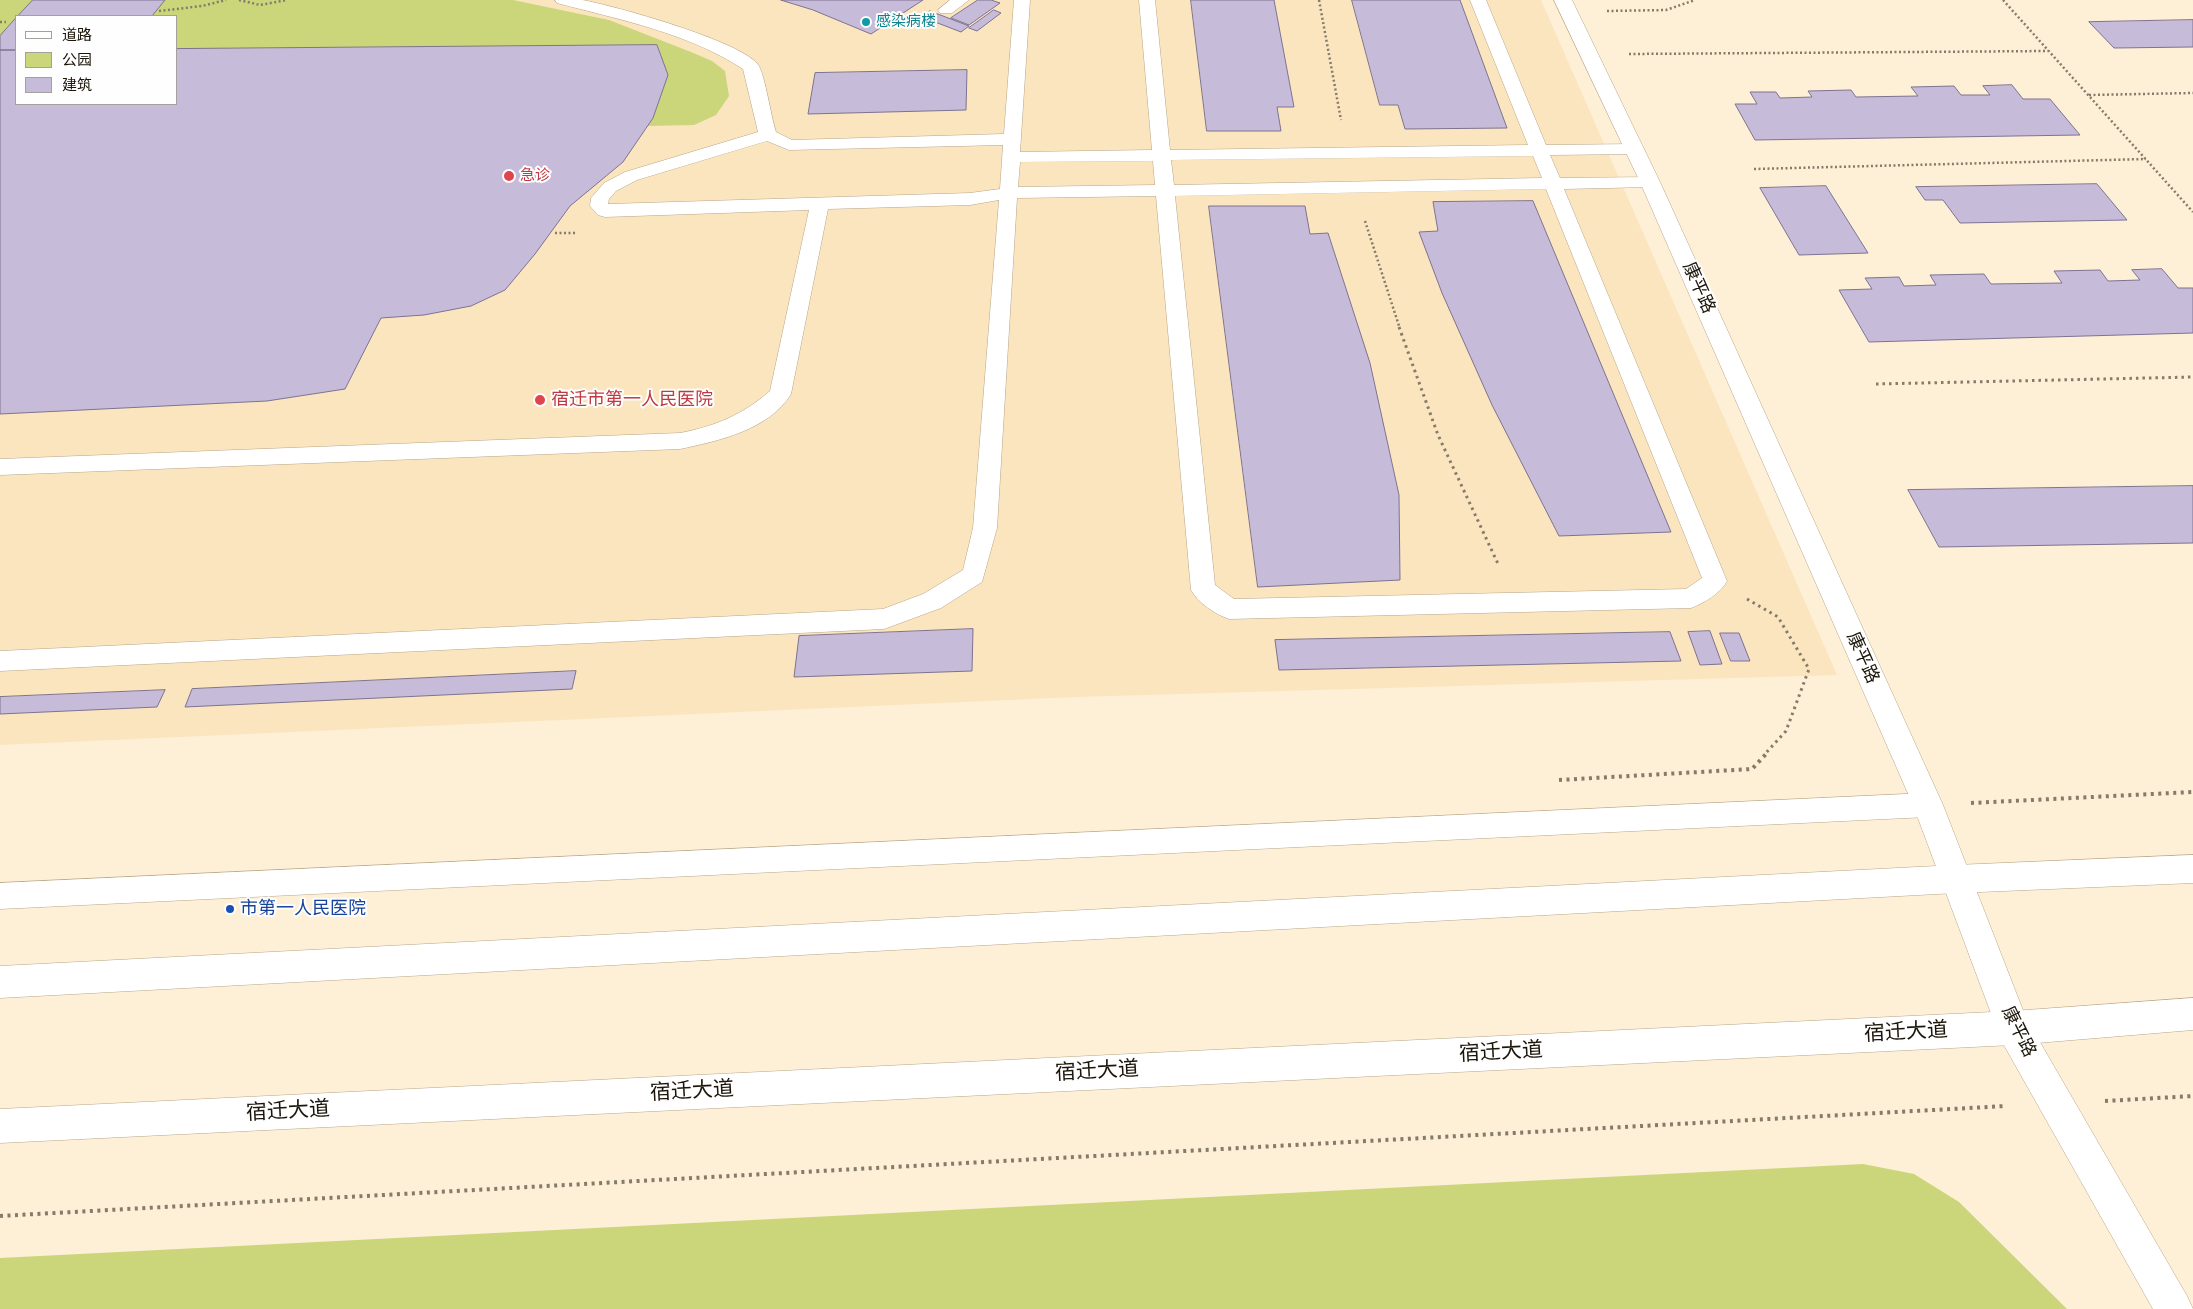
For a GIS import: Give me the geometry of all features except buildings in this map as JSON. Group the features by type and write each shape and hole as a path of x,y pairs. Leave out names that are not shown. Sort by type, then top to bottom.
{"main road":[{"name":"康平路","path":"1565,6 1650,182 1928,805 2013,1028 2174,1309"},
{"path":"0,982 1956,879 2193,869"},
{"name":"宿迁大道","path":"0,1126 2013,1028 2193,1014"}],"lane":[{"path":"563,0 636,20 734,54 751,67 768,136"},
{"path":"946,10 961,0"},
{"path":"0,661 884,619 932,601 974,575 985,528 1022,0"},
{"path":"1147,0 1203,590 1229,609 1691,598 1716,581 1478,0"},
{"path":"1013,139 788,145 768,136 631,176 610,187 600,198 599,206 605,211 970,199 1009,193 1650,182"},
{"path":"1011,157 1635,150"},
{"path":"0,467 680,441 722,433 758,415 780,394 820,204"},
{"path":"0,896 1928,805"}],"path":[{"path":"159,11 202,6 226,0"},
{"path":"239,0 260,5 287,0"},
{"path":"1320,0 1346,153"},
{"path":"1565,6 1666,10 1695,0"},
{"path":"2003,0 2193,212"},
{"path":"0,22 6,22"},
{"path":"1589,54 2048,51"},
{"path":"2088,95 2193,93"},
{"path":"1754,169 2146,159"},
{"path":"1354,188 1389,298 1438,435 1515,603"},
{"path":"1876,384 2193,377"},
{"path":"1554,780 1752,769 1786,731 1809,669 1778,617 1716,581"},
{"path":"1928,805 2193,792"},
{"path":"0,1216 2193,1096"}],"shaded area":[{"name":"宿迁市第一人民医院","path":"0,0 1541,0 1837,675 1076,697 0,745"}],"green space":[{"path":"0,0 513,0 609,20 712,61 725,71 729,96 716,115 694,125 647,126 653,118 668,75 657,45 178,49 178,15 15,15 15,50 0,50"},
{"path":"1863,1164 1914,1174 1959,1202 2067,1309 0,1309 0,1258"}],"place":[{"name":"感染病楼","path":"866,22"},
{"name":"急诊","path":"509,176"},
{"name":"宿迁市第一人民医院","path":"540,400"},
{"name":"市第一人民医院","path":"230,909"}]}
